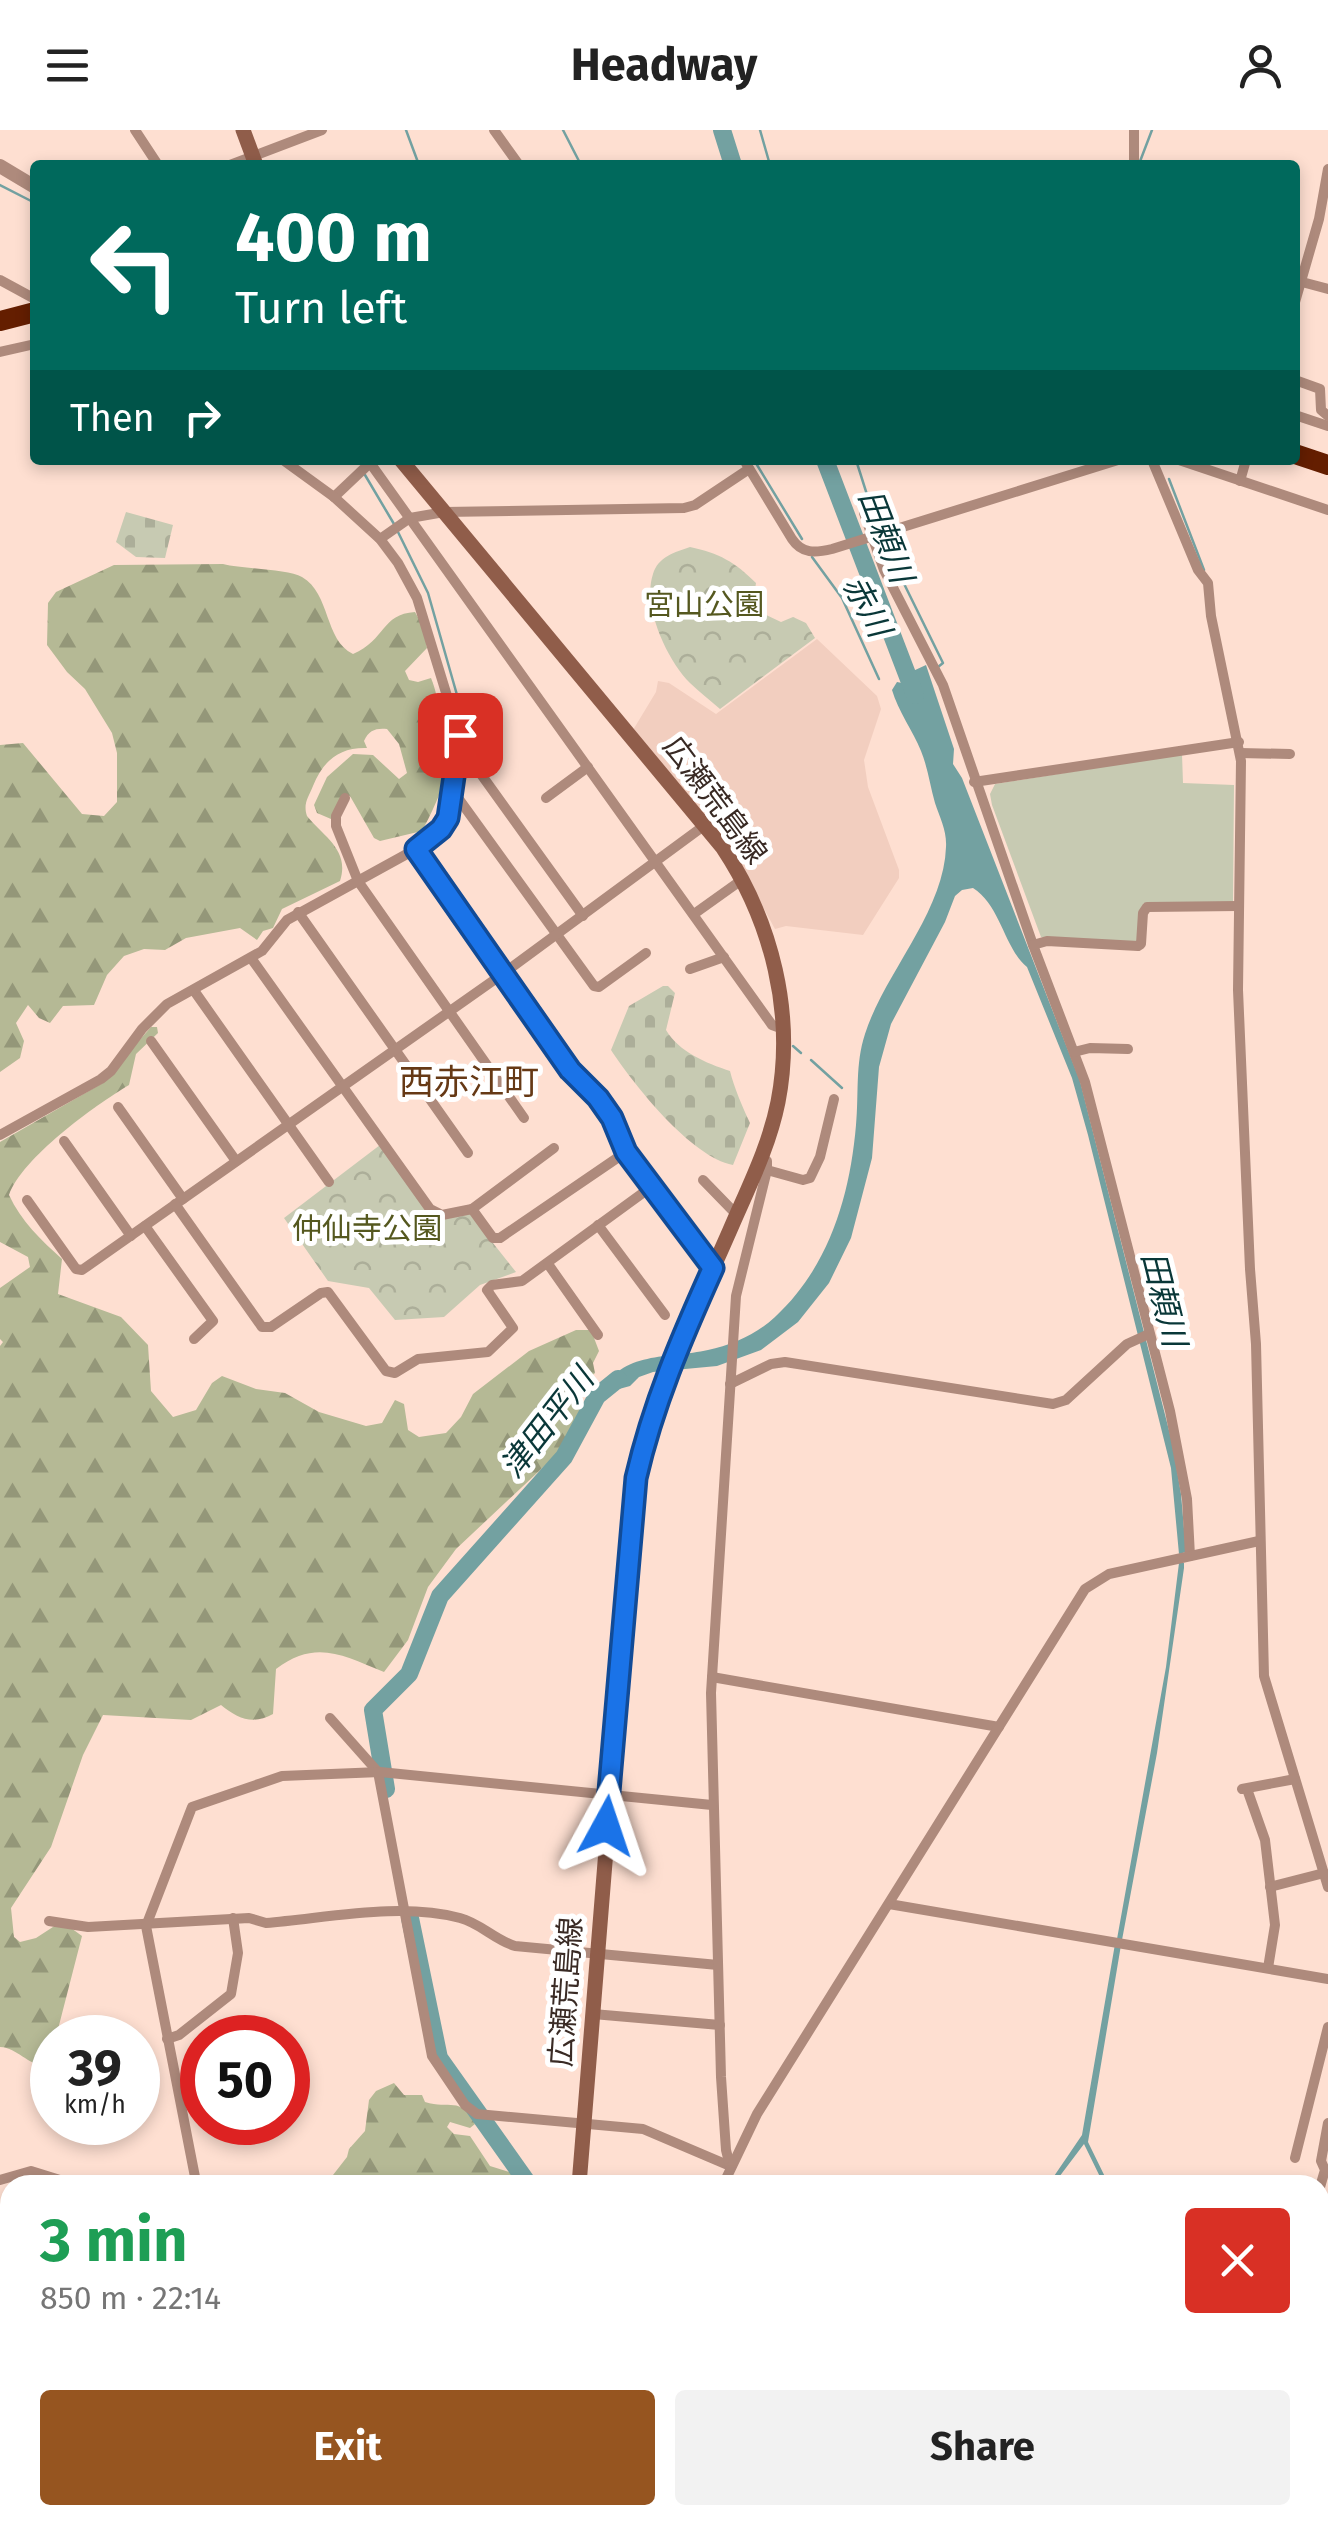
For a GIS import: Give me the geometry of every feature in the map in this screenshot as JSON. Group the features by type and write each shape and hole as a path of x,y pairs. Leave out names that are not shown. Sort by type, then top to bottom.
{"highway":[{"path":"0,323 30,316"},
{"path":"1300,452 1328,461"}],"main road":[{"path":"242,130 255,160"},
{"name":"広瀬荒島線","path":"405,465 704,825 743,879 769,943 783,1029 778,1100 765,1163 736,1214 677,1348 647,1428 636,1478 579,2175"}],"street":[{"path":"135,130 155,160"},
{"path":"257,160 322,130"},
{"path":"494,130 515,160"},
{"path":"1134,130 1134,160"},
{"path":"0,166 30,184"},
{"path":"1300,288 1301,261 1328,170"},
{"path":"0,280 30,296"},
{"path":"1302,282 1328,289"},
{"path":"0,352 30,345"},
{"path":"1300,382 1320,389 1321,410 1328,416"},
{"path":"1300,417 1328,426"},
{"path":"290,465 334,497 380,539 398,563 416,598 460,745 583,916"},
{"path":"334,497 366,465"},
{"path":"373,465 654,863 772,1025 783,1029"},
{"path":"380,539 410,518 444,512 684,508 695,505 746,465 798,548 808,552 1102,465"},
{"path":"1154,465 1198,570 1208,583 1211,616 1240,748 1238,906 1248,1226 1256,1344 1264,1676 1328,1887"},
{"path":"1194,465 1328,510"},
{"path":"1240,481 1245,465"},
{"path":"864,514 884,570 942,685 1074,1052 1115,1188 1144,1336 1180,1458 1188,1557"},
{"path":"0,1135 101,1079 168,1004 252,958 298,912 416,849 445,823 460,745"},
{"path":"974,782 1240,748 1290,754"},
{"path":"546,798 588,767"},
{"path":"453,791 594,986 646,953"},
{"path":"345,798 336,816 336,826 358,880 524,1118"},
{"path":"26,1200 77,1270 504,974 704,825"},
{"path":"416,849 570,1070 612,1118 626,1152 650,1187 713,1268"},
{"path":"694,914 743,879"},
{"path":"1033,945 1047,941 1138,946 1147,906 1238,906"},
{"path":"298,912 468,1153"},
{"path":"690,970 724,957"},
{"path":"252,958 430,1209 442,1215 472,1208 554,1148"},
{"path":"196,992 329,1182"},
{"path":"150,1042 236,1161"},
{"path":"1074,1052 1090,1048 1128,1049"},
{"path":"730,2166 720,2024 712,1677 737,1288 765,1163 803,1180 810,1178 820,1158 834,1099"},
{"path":"118,1107 262,1327 271,1327 320,1293 328,1292 392,1373 418,1360 490,1350 513,1328 487,1290 492,1285 522,1281 650,1187"},
{"path":"64,1141 131,1236"},
{"path":"472,1208 493,1238 500,1238 626,1152"},
{"path":"703,1180 736,1214"},
{"path":"598,1225 666,1315"},
{"path":"145,1226 213,1321 194,1338"},
{"path":"548,1264 598,1334"},
{"path":"730,1384 771,1364 786,1362 1053,1404 1066,1400 1126,1344 1144,1336"},
{"path":"727,2175 757,2114 1085,1589 1109,1574 1259,1541"},
{"path":"712,1677 999,1727"},
{"path":"330,1718 382,1772 434,2061 464,2106 480,2115 644,2129 730,2166"},
{"path":"195,2175 146,1926 192,1807 282,1776 382,1772 712,1804"},
{"path":"1268,1968 1275,1925 1264,1834 1244,1789 1295,1780"},
{"path":"1270,1887 1324,1873"},
{"path":"889,1904 1328,1979"},
{"path":"49,1921 88,1927 249,1918 266,1924 408,1911 463,1918 499,1941 515,1946 718,1965"},
{"path":"167,2039 179,2036 231,1994 238,1953 233,1918"},
{"path":"593,2014 720,2024"},
{"path":"1295,2158 1328,2027"},
{"path":"1324,2175 1321,2162 1328,2123"},
{"path":"16,2175 32,2170 47,2175"}],"shaded area":[{"path":"817,639 877,696 881,709 864,760 868,787 899,878 863,935 786,926 775,929 731,849 633,730 656,692 658,681 669,683 716,714"}],"green space":[{"path":"126,512 173,525 165,558 136,557 116,542"},
{"name":"宮山公園","path":"690,547 734,564 756,583 758,611 781,622 793,617 806,623 815,638 720,709 690,683 673,661 659,632 651,601 650,587 659,563"},
{"path":"223,564 302,577 318,594 337,638 353,654 372,642 396,617 415,612 424,628 427,648 405,671 409,680 431,678 441,711 452,725 455,737 450,764 433,810 422,831 380,841 374,838 350,796 344,794 331,819 317,813 314,805 327,777 353,754 373,755 399,779 407,773 399,744 387,729 371,732 364,741 367,748 340,753 327,763 306,804 307,816 338,852 340,881 282,909 273,928 263,931 257,940 240,928 186,938 165,950 144,949 124,956 107,975 94,1005 63,1006 50,1023 39,1018 28,1005 16,1023 24,1041 20,1058 0,1072 0,745 23,743 82,814 104,816 117,802 117,753 112,733 85,689 47,645 48,603 56,592 114,565"},
{"path":"1182,754 1183,783 1234,785 1233,904 1144,903 1140,910 1139,940 1134,944 1041,937 992,805 990,794 995,784"},
{"path":"663,986 675,993 666,1030 671,1038 694,1056 730,1071 750,1123 733,1165 699,1149 665,1118 611,1050 629,1006"},
{"path":"151,1027 157,1027 158,1033 136,1054 129,1085 43,1149 9,1195 26,1222 62,1259 58,1294 121,1317 148,1345 151,1391 173,1417 196,1410 212,1383 222,1376 256,1389 285,1393 319,1412 366,1426 382,1423 395,1400 404,1404 408,1430 419,1437 446,1433 461,1417 473,1394 529,1351 576,1330 591,1330 599,1351 593,1363 595,1373 570,1403 587,1405 554,1457 456,1549 428,1587 408,1640 384,1672 342,1656 317,1652 304,1654 276,1669 273,1714 266,1717 246,1719 221,1705 191,1720 103,1715 83,1755 51,1847 11,1908 14,1937 20,1942 36,1938 56,1925 71,1928 82,1936 62,2015 30,2015 30,2060 0,2047 0,1288 30,1267 28,1257 0,1242 0,1142 101,1084"},
{"name":"仲仙寺公園","path":"380,1145 428,1211 470,1214 516,1272 480,1285 444,1317 395,1320 369,1288 328,1281 284,1218"},
{"path":"394,2083 404,2095 422,2095 425,2102 459,2106 475,2124 470,2128 450,2122 447,2127 454,2134 470,2136 490,2166 517,2175 333,2175 365,2131 369,2100 376,2091"}],"water":[{"path":"926,665 954,749 953,764 962,778 1080,1081 1173,1446 1186,1552 1179,1554 1171,1468 1072,1078 1027,967 990,905 973,888 955,896 891,1024 879,1067 872,1158 851,1238 829,1283 798,1322 761,1350 717,1366 653,1372 639,1377 630,1386 601,1394 610,1380 633,1363 717,1348 760,1329 810,1276 834,1229 853,1152 865,1034 885,989 925,919 943,871 944,830 918,743 892,690 897,682 902,683 900,677"},
{"path":"1179,1563 1184,1563 1184,1568 1157,1753 1122,1940 1117,1939 1166,1667"},
{"path":"1115,1944 1121,1945 1088,2142 1104,2175 1099,2175 1084,2144 1061,2175 1055,2175 1082,2135"}],"waterway":[{"path":"406,130 417,160"},
{"name":"赤川","path":"563,130 578,160"},
{"name":"田頼川","path":"722,130 731,160"},
{"path":"760,130 769,160"},
{"path":"1141,160 1152,130"},
{"path":"0,185 30,200"},
{"name":"赤川","path":"757,465 802,539"},
{"name":"田頼川","path":"827,465 915,695"},
{"path":"858,465 877,526"},
{"path":"365,475 394,524"},
{"path":"1169,479 1204,570"},
{"path":"397,530 428,593 461,709 462,730"},
{"path":"883,541 943,663 938,667"},
{"name":"赤川","path":"812,557 842,598 879,679"},
{"path":"793,1046 801,1053"},
{"path":"811,1060 842,1088"},
{"name":"津田平川","path":"386,1789 373,1710 409,1674 440,1596 564,1457 597,1396 618,1379"},
{"name":"津田平川","path":"410,1918 439,2058 522,2175"}],"district":[{"name":"西赤江町","path":"469,1082"}],"route":[{"path":"460,735 448,818 432,838 416,849 570,1070 612,1118 626,1152 650,1187 713,1268 664,1381 647,1428 636,1478 606,1826"}]}
